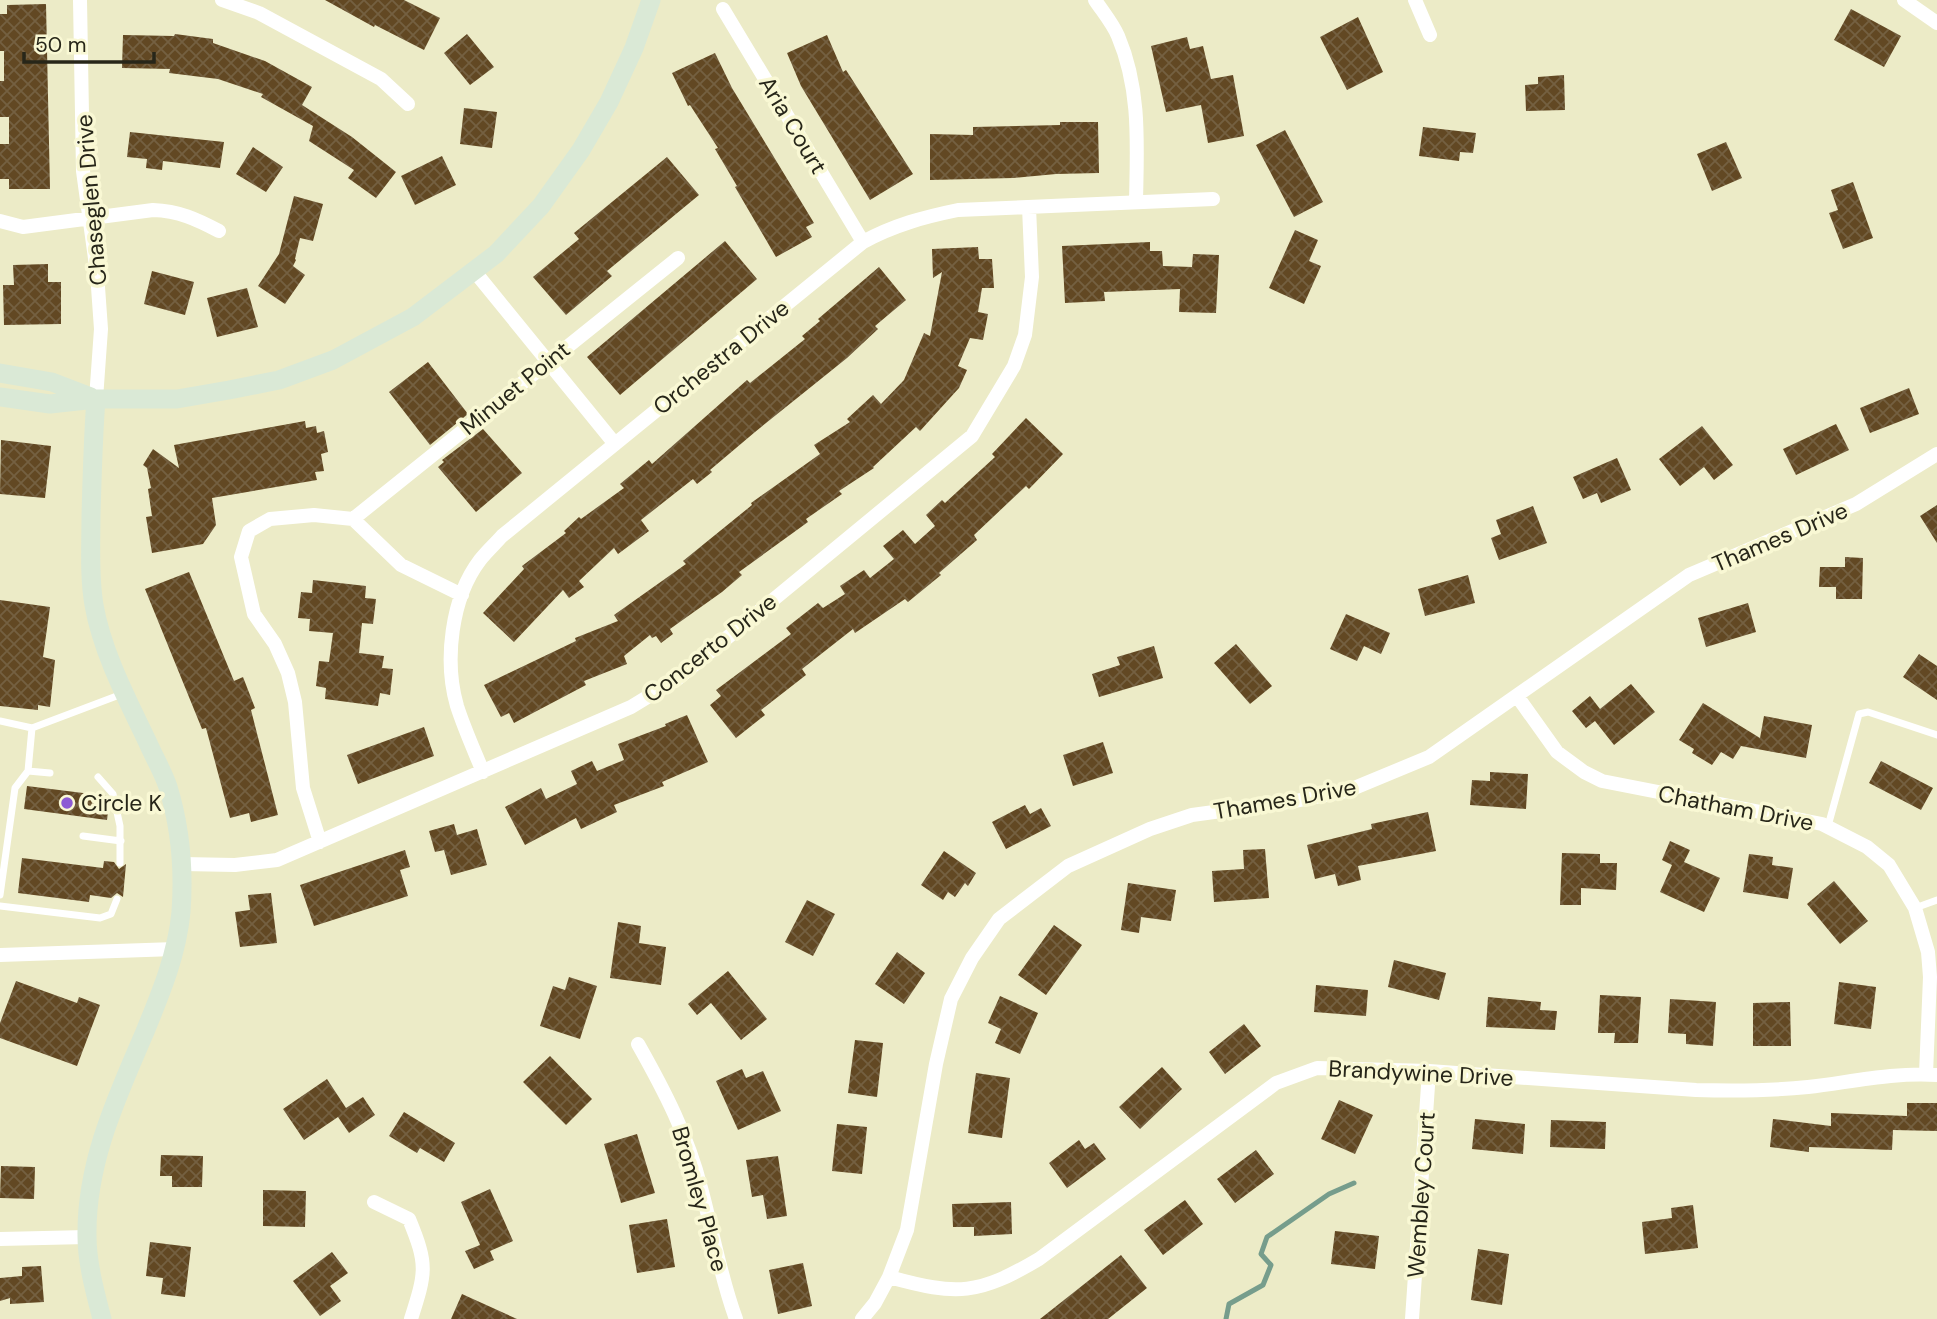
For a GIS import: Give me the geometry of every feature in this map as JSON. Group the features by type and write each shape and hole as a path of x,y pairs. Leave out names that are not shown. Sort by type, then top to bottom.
{"street":[{"name":"Chaseglen Drive","path":"80,0 83,171 97,273 101,329 96,399"},
{"path":"222,0 258,13 380,79 408,104"},
{"path":"0,397 50,404 96,399 177,399 279,380 333,360 413,317 496,254 541,206 582,150 610,102 634,48 651,0"},
{"path":"1095,0 1118,34 1130,72 1137,114 1136,202"},
{"path":"1415,0 1430,34"},
{"path":"1904,0 1937,23"},
{"name":"Aria Court","path":"723,9 863,242"},
{"name":"Orchestra Drive","path":"483,772 457,706 450,670 452,634 462,595 479,562 502,536 863,242 888,228 921,217 958,210 1213,199"},
{"name":"Concerto Drive","path":"182,864 234,865 277,860 631,707 677,679 972,436 1014,366 1025,335 1032,276 1029,207"},
{"path":"0,221 23,227 153,210 173,211 190,216 219,231"},
{"name":"Minuet Point","path":"353,519 678,258"},
{"path":"475,272 615,444"},
{"path":"0,373 52,382 96,399"},
{"path":"96,399 90,565 94,606 101,633 124,693 167,785 176,821 182,864 181,913 175,949 162,992 109,1116 90,1190 87,1237 94,1288 102,1319"},
{"name":"Thames Drive","path":"862,1319 890,1277 906,1230 936,1064 951,999 972,958 999,919 1068,866 1150,829 1192,815 1347,791 1429,757 1689,575 1856,504 1937,454"},
{"path":"320,842 303,788 295,702 288,673 275,644 254,614 241,557 249,531 270,519 314,515 353,519 401,565 462,595"},
{"name":"Chatham Drive","path":"1517,696 1557,752 1584,772 1602,781 1828,826 1867,847 1889,865 1916,908 1926,942 1930,977 1931,1075"},
{"path":"0,955 175,949"},
{"name":"Bromley Place","path":"638,1044 662,1084 688,1144 701,1186 726,1292 736,1319"},
{"name":"Brandywine Drive","path":"890,1277 924,1287 970,1289 990,1285 1039,1259 1276,1083 1317,1068 1429,1071 1737,1091 1931,1075"},
{"name":"Wembley Court","path":"1412,1319 1429,1071"},
{"path":"374,1202 409,1219 419,1244 425,1266 411,1319"},
{"path":"0,1239 87,1237"}],"lane":[{"path":"0,721 32,728 124,693"},
{"path":"1828,826 1859,714 1868,712 1937,735"},
{"path":"0,895 15,788 27,771 32,728"},
{"path":"27,771 50,773"},
{"path":"98,778 113,794 121,841 120,863"},
{"path":"83,836 121,841"},
{"path":"0,906 100,918 111,914 117,899"},
{"path":"1916,908 1937,900"}],"building":[{"path":"325,0 404,0 440,18 424,50"},
{"path":"46,4 50,189 9,189 9,179 0,179 0,144 9,144 9,117 0,117 0,81 4,81 4,51 0,51 0,14 7,14 7,5"},
{"path":"1851,9 1901,36 1884,67 1834,40"},
{"path":"1358,17 1383,72 1347,90 1320,37"},
{"path":"175,34 213,39 213,43 265,61 312,87 302,105 352,137 396,172 376,198 348,178 354,170 309,141 313,126 261,97 263,94 218,79 169,73 170,69 122,68 123,35"},
{"path":"467,34 494,67 470,85 444,53"},
{"path":"827,35 843,72 846,70 913,174 870,200 801,86 787,53"},
{"path":"1187,37 1190,49 1203,46 1211,79 1233,75 1244,136 1208,143 1201,105 1166,112 1151,46"},
{"path":"715,53 732,88 814,223 806,227 812,237 776,257 735,187 737,186 715,149 718,148 690,105 688,106 672,73"},
{"path":"1564,75 1565,110 1526,111 1525,85 1538,84 1538,77"},
{"path":"464,108 497,112 492,148 460,144"},
{"path":"1060,122 1098,122 1099,173 930,180 930,134 973,135 973,127 1060,125"},
{"path":"1423,127 1476,133 1473,153 1460,152 1459,161 1419,156"},
{"path":"1285,130 1323,202 1294,217 1256,145"},
{"path":"130,132 224,142 220,168 163,161 162,170 146,168 147,159 127,157"},
{"path":"1726,142 1742,178 1712,191 1697,154"},
{"path":"253,147 283,167 266,192 236,174"},
{"path":"442,156 456,185 415,205 401,176"},
{"path":"667,157 699,195 607,271 612,276 566,315 533,277 579,239 574,233"},
{"path":"1853,182 1873,238 1843,249 1829,213 1838,210 1831,190"},
{"path":"294,196 323,204 313,241 300,238 293,266 305,275 285,304 258,286 279,254"},
{"path":"1295,230 1318,240 1309,261 1321,266 1304,304 1269,288"},
{"path":"725,241 757,279 620,395 587,357"},
{"path":"1150,242 1150,251 1162,251 1163,266 1192,267 1193,254 1219,255 1216,313 1179,312 1180,289 1104,292 1105,301 1065,303 1062,246"},
{"path":"978,247 979,259 992,259 994,288 982,288 978,312 988,314 983,340 970,338 958,366 967,370 959,388 920,431 916,427 874,468 839,491 842,494 806,519 808,522 739,572 742,575 722,592 670,629 673,634 661,643 656,636 652,638 650,635 624,656 627,664 584,681 586,685 514,723 509,713 501,717 484,685 576,641 575,638 618,621 614,615 686,564 683,561 752,505 751,503 820,454 814,445 850,422 847,419 873,395 881,404 904,380 924,333 930,336 942,272 933,278 932,249"},
{"path":"48,264 48,282 61,282 61,324 4,325 3,285 14,285 13,265"},
{"path":"879,267 906,300 875,326 878,329 847,358 710,470 712,472 697,484 693,479 641,520 649,531 618,554 614,548 579,581 584,587 569,598 563,590 514,642 483,613 524,569 522,566 566,533 564,531 579,517 581,519 624,488 620,484 649,460 652,464 747,380 750,383 805,339 802,336 820,321 818,319"},
{"path":"152,271 194,282 185,315 144,304"},
{"path":"247,288 258,327 217,337 207,298"},
{"path":"428,362 468,414 430,445 389,392"},
{"path":"1909,388 1919,414 1870,433 1860,408"},
{"path":"1026,418 1063,454 1029,489 1026,486 974,535 977,540 939,573 941,575 908,602 905,599 855,633 853,629 802,669 806,675 761,710 765,715 736,738 710,705 721,696 716,690 791,634 786,628 818,603 823,608 845,594 840,586 864,570 870,578 894,559 883,546 903,530 915,544 935,526 926,515 942,500 945,503 995,457 992,454"},
{"path":"305,421 306,428 316,426 317,433 324,431 328,452 321,454 324,471 315,472 317,480 212,498 216,525 203,544 152,553 146,517 152,516 148,489 151,488 147,468 143,465 153,449 179,468 174,445"},
{"path":"1836,424 1849,450 1796,475 1783,449"},
{"path":"1702,426 1733,465 1714,480 1704,467 1680,486 1659,459"},
{"path":"483,429 522,473 476,512 438,467 444,462 442,460"},
{"path":"1,440 51,446 45,498 0,494"},
{"path":"1617,458 1631,490 1601,503 1597,493 1583,499 1573,477"},
{"path":"1937,505 1937,543 1920,516"},
{"path":"1533,506 1547,543 1499,560 1491,538 1501,534 1496,520"},
{"path":"1845,557 1863,558 1862,599 1836,599 1836,587 1819,587 1820,567 1845,567"},
{"path":"189,572 234,681 243,677 255,708 251,710 278,815 251,822 249,813 230,818 206,728 202,729 145,589"},
{"path":"1468,575 1475,603 1425,616 1418,589"},
{"path":"313,580 366,586 365,598 376,599 373,624 362,623 359,653 384,656 382,668 393,669 390,695 380,693 378,706 325,699 326,688 316,686 319,661 329,662 333,633 309,631 310,619 298,618 301,592 312,593"},
{"path":"0,600 50,607 43,657 55,660 50,707 38,705 38,710 0,706"},
{"path":"1748,603 1756,632 1706,647 1698,618"},
{"path":"1346,614 1390,633 1381,654 1364,646 1357,661 1330,649"},
{"path":"1236,644 1272,686 1250,704 1214,663"},
{"path":"1154,646 1163,678 1099,697 1092,674 1120,665 1117,657"},
{"path":"1919,654 1937,666 1937,700 1903,677"},
{"path":"1631,684 1655,712 1614,745 1595,721 1586,728 1572,711 1590,696 1600,709"},
{"path":"1703,703 1760,738 1764,716 1812,725 1806,758 1741,746 1733,759 1721,752 1712,765 1692,753 1694,749 1679,740"},
{"path":"687,715 708,762 662,782 664,786 614,805 617,812 581,829 576,818 525,845 505,807 541,788 546,799 577,784 571,771 592,761 597,771 624,760 618,744"},
{"path":"424,727 434,756 358,784 347,755"},
{"path":"1103,742 1113,773 1073,786 1063,755"},
{"path":"1881,761 1933,788 1921,810 1869,783"},
{"path":"1490,772 1528,774 1526,809 1470,805 1472,780 1490,781"},
{"name":"Circle K","path":"27,786 107,796 107,820 24,809"},
{"path":"1025,805 1030,814 1041,808 1051,826 1006,849 992,822"},
{"path":"1428,812 1436,851 1358,866 1361,880 1338,886 1335,874 1315,879 1307,845 1372,829 1371,824"},
{"path":"454,824 457,835 477,829 487,865 451,875 444,850 435,852 429,831"},
{"path":"1670,841 1690,850 1684,862 1720,878 1704,912 1660,892 1672,865 1662,860"},
{"path":"1265,849 1269,898 1214,902 1212,871 1244,869 1243,850"},
{"path":"405,850 410,867 400,870 408,896 314,926 300,885"},
{"path":"944,851 976,873 968,886 965,883 955,897 948,892 943,900 921,885"},
{"path":"1562,853 1600,854 1600,863 1617,863 1616,890 1581,888 1581,905 1560,905"},
{"path":"1749,854 1773,857 1772,865 1793,868 1788,899 1743,892"},
{"path":"22,858 103,868 104,861 114,862 119,869 126,864 123,897 117,893 111,898 90,895 89,902 18,893"},
{"path":"1834,881 1868,921 1840,944 1807,904"},
{"path":"1128,883 1176,890 1171,921 1141,917 1139,933 1121,930"},
{"path":"271,893 277,943 240,947 235,912 250,910 248,895"},
{"path":"807,900 835,914 813,956 785,942"},
{"path":"618,922 641,926 639,943 666,947 661,985 610,978"},
{"path":"1054,925 1082,945 1046,995 1018,975"},
{"path":"897,952 925,973 904,1004 875,984"},
{"path":"1394,960 1446,973 1439,1000 1388,987"},
{"path":"728,971 767,1019 741,1040 711,1003 697,1015 688,1004"},
{"path":"569,977 597,986 580,1039 540,1026 553,986 565,990"},
{"path":"16,981 77,1003 79,997 100,1005 77,1066 0,1038 0,1023"},
{"path":"1839,982 1876,987 1871,1029 1834,1024"},
{"path":"1316,985 1368,990 1366,1016 1314,1012"},
{"path":"1600,995 1641,997 1638,1043 1614,1043 1615,1033 1598,1033"},
{"path":"1000,996 1038,1013 1020,1054 995,1043 1001,1029 988,1023"},
{"path":"1488,997 1541,1002 1540,1010 1557,1011 1555,1030 1486,1027"},
{"path":"1670,999 1716,1002 1713,1046 1686,1044 1686,1034 1668,1033"},
{"path":"1790,1002 1791,1046 1753,1046 1753,1003"},
{"path":"1244,1024 1261,1046 1225,1074 1209,1052"},
{"path":"855,1040 883,1043 877,1097 848,1093"},
{"path":"550,1056 592,1099 566,1125 523,1082"},
{"path":"1162,1067 1182,1089 1140,1129 1119,1107"},
{"path":"742,1069 746,1078 763,1071 781,1111 738,1130 716,1081"},
{"path":"976,1073 1010,1078 1002,1138 968,1133"},
{"path":"327,1079 346,1108 363,1097 375,1115 349,1133 338,1117 304,1140 283,1109"},
{"path":"1339,1100 1373,1115 1355,1154 1321,1139"},
{"path":"1907,1103 1937,1103 1937,1131 1893,1130 1892,1150 1809,1147 1809,1152 1770,1147 1773,1119 1831,1126 1831,1113 1907,1116"},
{"path":"404,1112 455,1143 444,1162 420,1148 417,1153 389,1136"},
{"path":"1475,1119 1525,1124 1523,1154 1472,1149"},
{"path":"1551,1120 1606,1122 1605,1149 1550,1147"},
{"path":"837,1124 867,1127 862,1174 832,1171"},
{"path":"637,1134 655,1193 621,1203 604,1144"},
{"path":"1079,1140 1085,1149 1094,1143 1106,1159 1067,1188 1049,1163"},
{"path":"1256,1150 1274,1174 1235,1203 1217,1179"},
{"path":"161,1155 203,1156 202,1187 172,1187 172,1176 160,1176"},
{"path":"778,1156 787,1216 767,1219 763,1195 752,1197 746,1160"},
{"path":"1,1166 35,1167 34,1199 0,1198"},
{"path":"490,1189 513,1241 490,1251 494,1260 474,1269 465,1251 480,1245 461,1202"},
{"path":"263,1190 306,1191 305,1227 263,1226"},
{"path":"1185,1200 1203,1224 1163,1255 1144,1230"},
{"path":"1011,1202 1012,1234 974,1236 974,1227 953,1227 952,1204"},
{"path":"1693,1205 1698,1248 1645,1254 1642,1222 1672,1218 1671,1208"},
{"path":"667,1219 675,1267 637,1273 629,1225"},
{"path":"1335,1231 1379,1236 1375,1269 1331,1264"},
{"path":"150,1242 191,1247 185,1297 161,1294 163,1278 146,1276"},
{"path":"1478,1249 1509,1254 1502,1305 1471,1300"},
{"path":"332,1252 348,1273 330,1286 341,1301 320,1316 293,1281"},
{"path":"1121,1255 1147,1288 1108,1319 1040,1319"},
{"path":"803,1263 812,1306 778,1314 769,1270"},
{"path":"41,1266 44,1302 10,1304 10,1298 0,1301 0,1278 22,1276 22,1267"},
{"path":"462,1294 517,1319 451,1319"}],"waterway":[{"path":"1226,1319 1229,1304 1263,1285 1271,1265 1261,1254 1267,1237 1329,1194 1354,1183"}],"place":[{"name":"Circle K","path":"67,803"}]}
